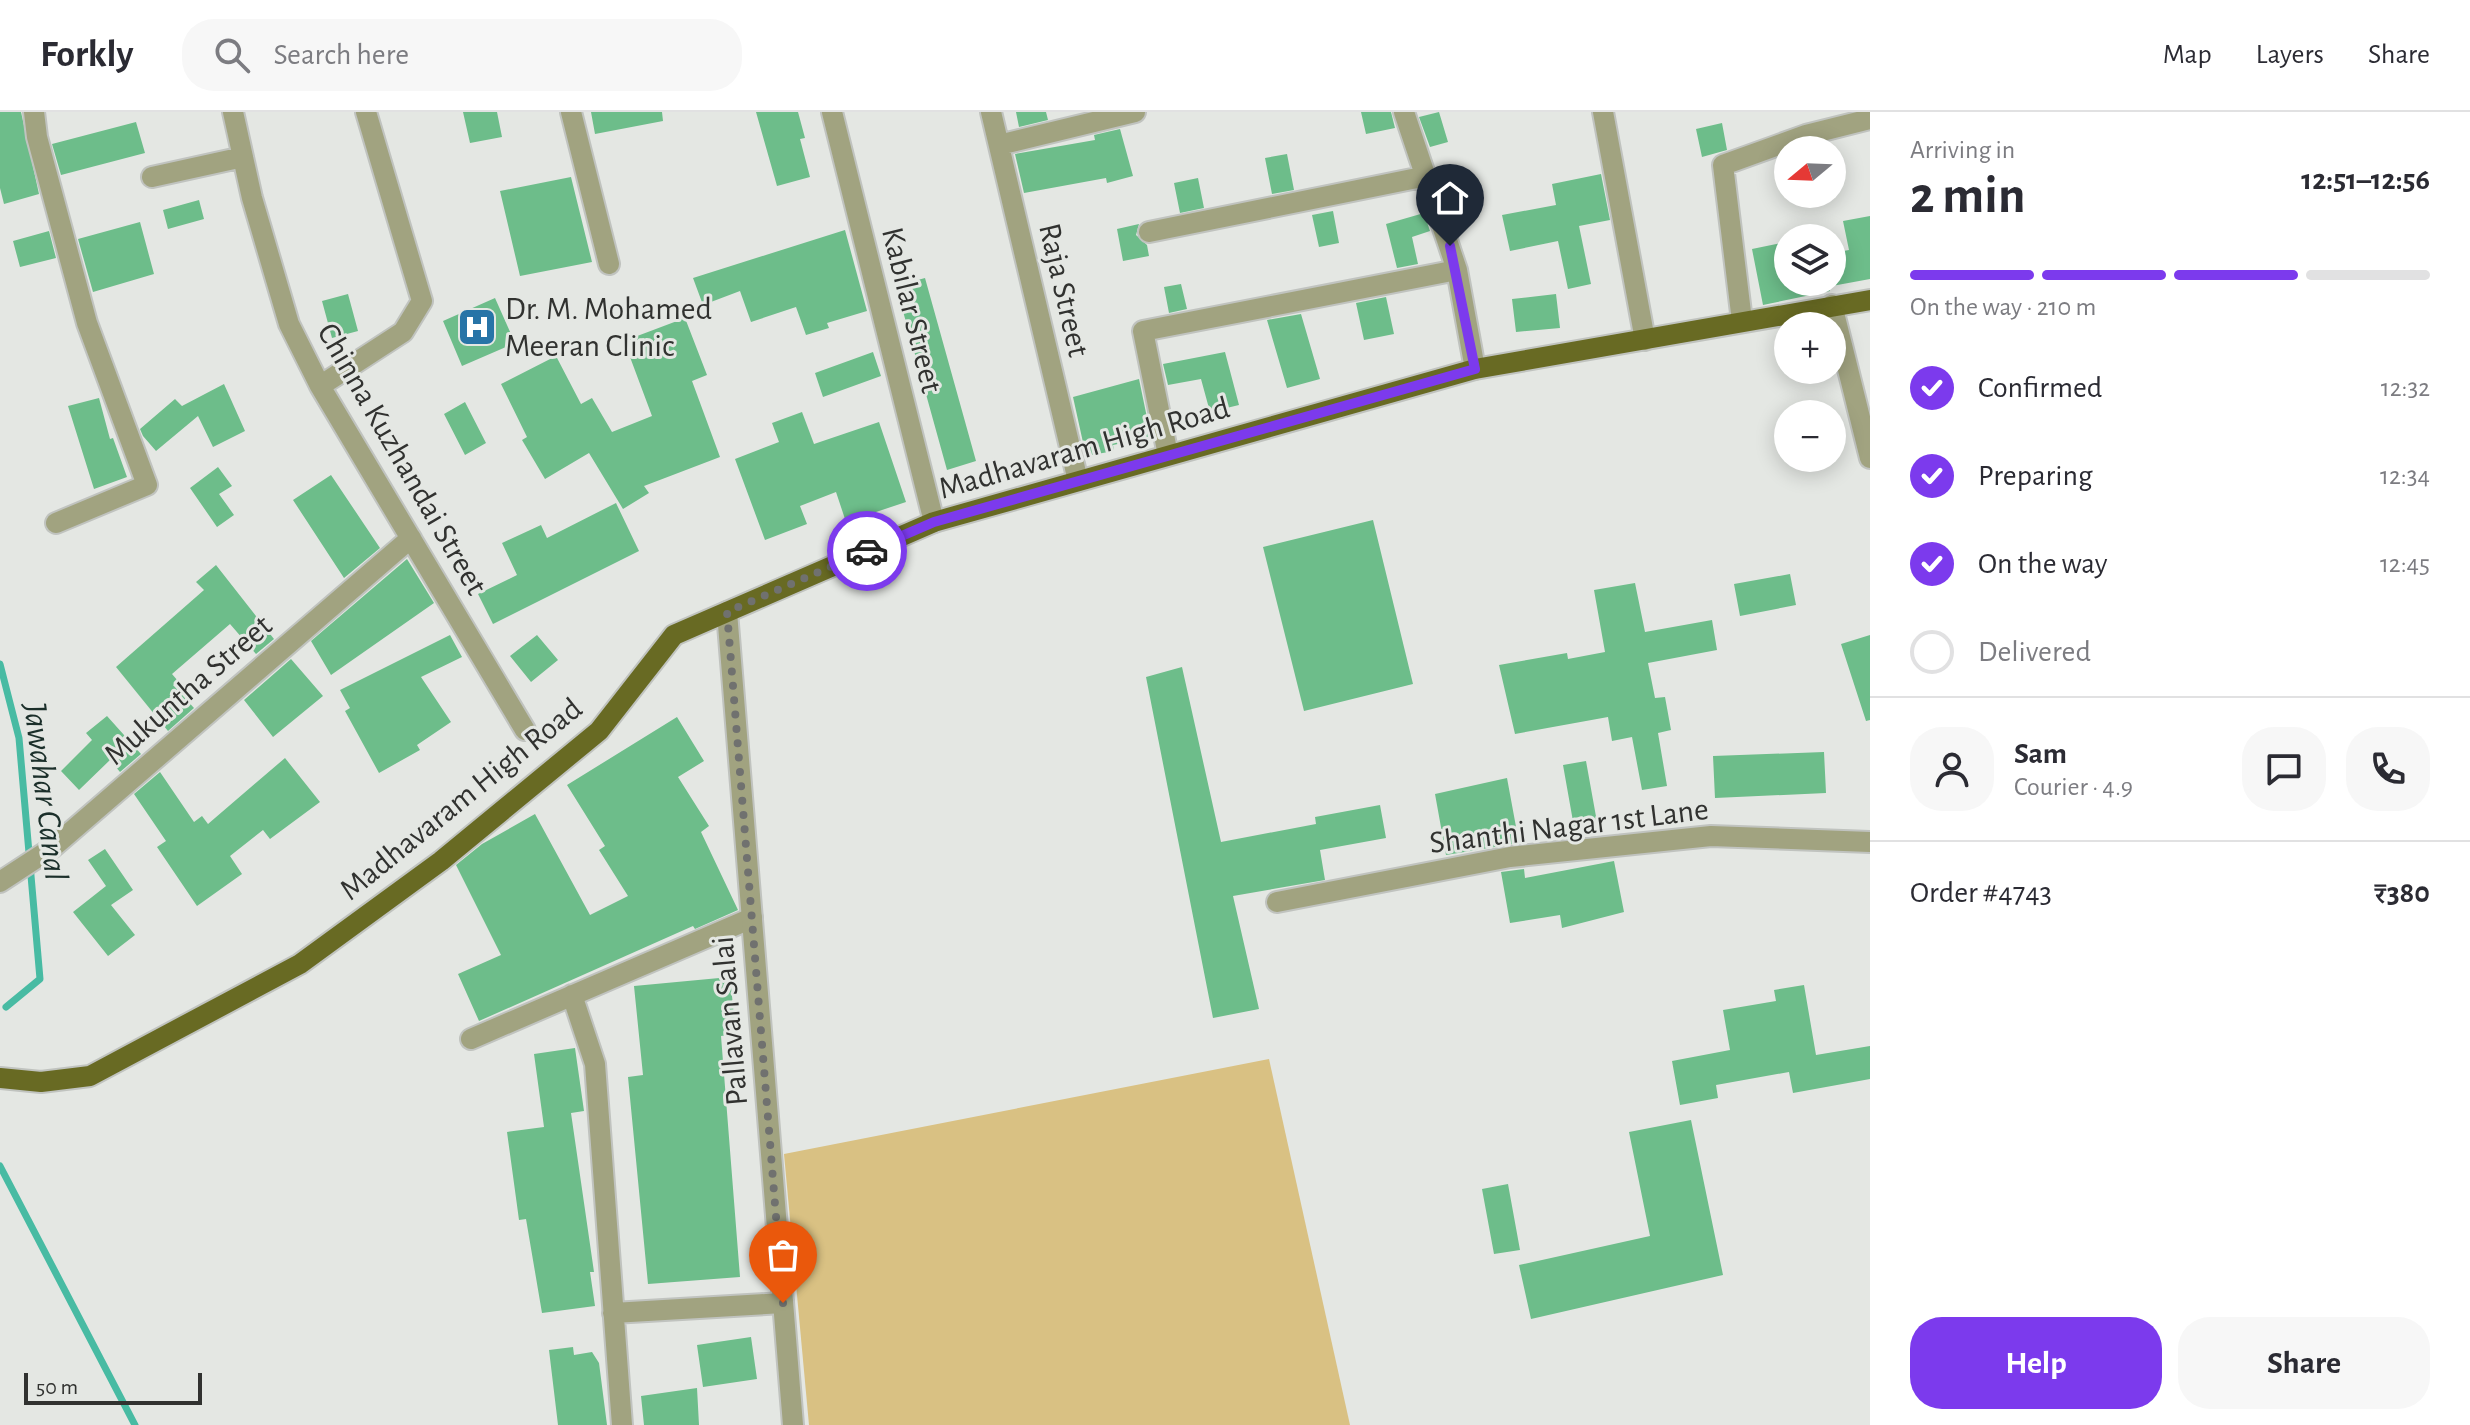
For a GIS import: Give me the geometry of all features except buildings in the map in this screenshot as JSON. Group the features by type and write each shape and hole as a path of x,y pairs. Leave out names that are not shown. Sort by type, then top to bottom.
{"main road":[{"name":"Madhavaram High Road","path":"0,1078 41,1082 90,1076 300,964 441,861 599,731 674,635 934,522 1475,369 1870,300"}],"street":[{"path":"34,112 37,137 87,323 147,485 56,523"},
{"name":"Chinna Kuzhandai Street","path":"233,112 289,324 320,386 525,730"},
{"path":"320,386 403,332 422,301 366,112"},
{"path":"571,112 609,264"},
{"name":"Kabilar Street","path":"832,112 934,522"},
{"name":"Raja Street","path":"991,112 1078,481"},
{"path":"999,145 1135,112"},
{"path":"1404,112 1457,270 1475,369"},
{"path":"1603,112 1645,340"},
{"path":"1742,321 1723,165 1806,135 1870,119"},
{"path":"152,177 243,157"},
{"path":"1149,232 1427,176"},
{"path":"1168,455 1143,331 1457,270"},
{"path":"1832,305 1870,458"},
{"name":"Mukuntha Street","path":"0,882 40,855 411,538"},
{"name":"Pallavan Salai","path":"727,612 793,1425"},
{"name":"Shanthi Nagar 1st Lane","path":"1277,902 1510,857 1711,836 1870,842"},
{"path":"471,1039 752,918"},
{"path":"572,995 595,1064 622,1425"},
{"path":"613,1313 783,1303"}],"shaded area":[{"path":"1269,1059 1350,1425 809,1425 784,1154"}],"waterway":[{"name":"Jawahar Canal","path":"0,664 19,738 40,979 6,1007"},
{"name":"Jawahar Canal","path":"0,1166 135,1425"}],"way so far":[{"path":"783,1303 727,612 867,551"}],"place":[{"name":"Dr. M. Mohamed Meeran Clinic","path":"477,327"}],"route":[{"path":"867,551 934,522 1475,369 1450,246"}]}
